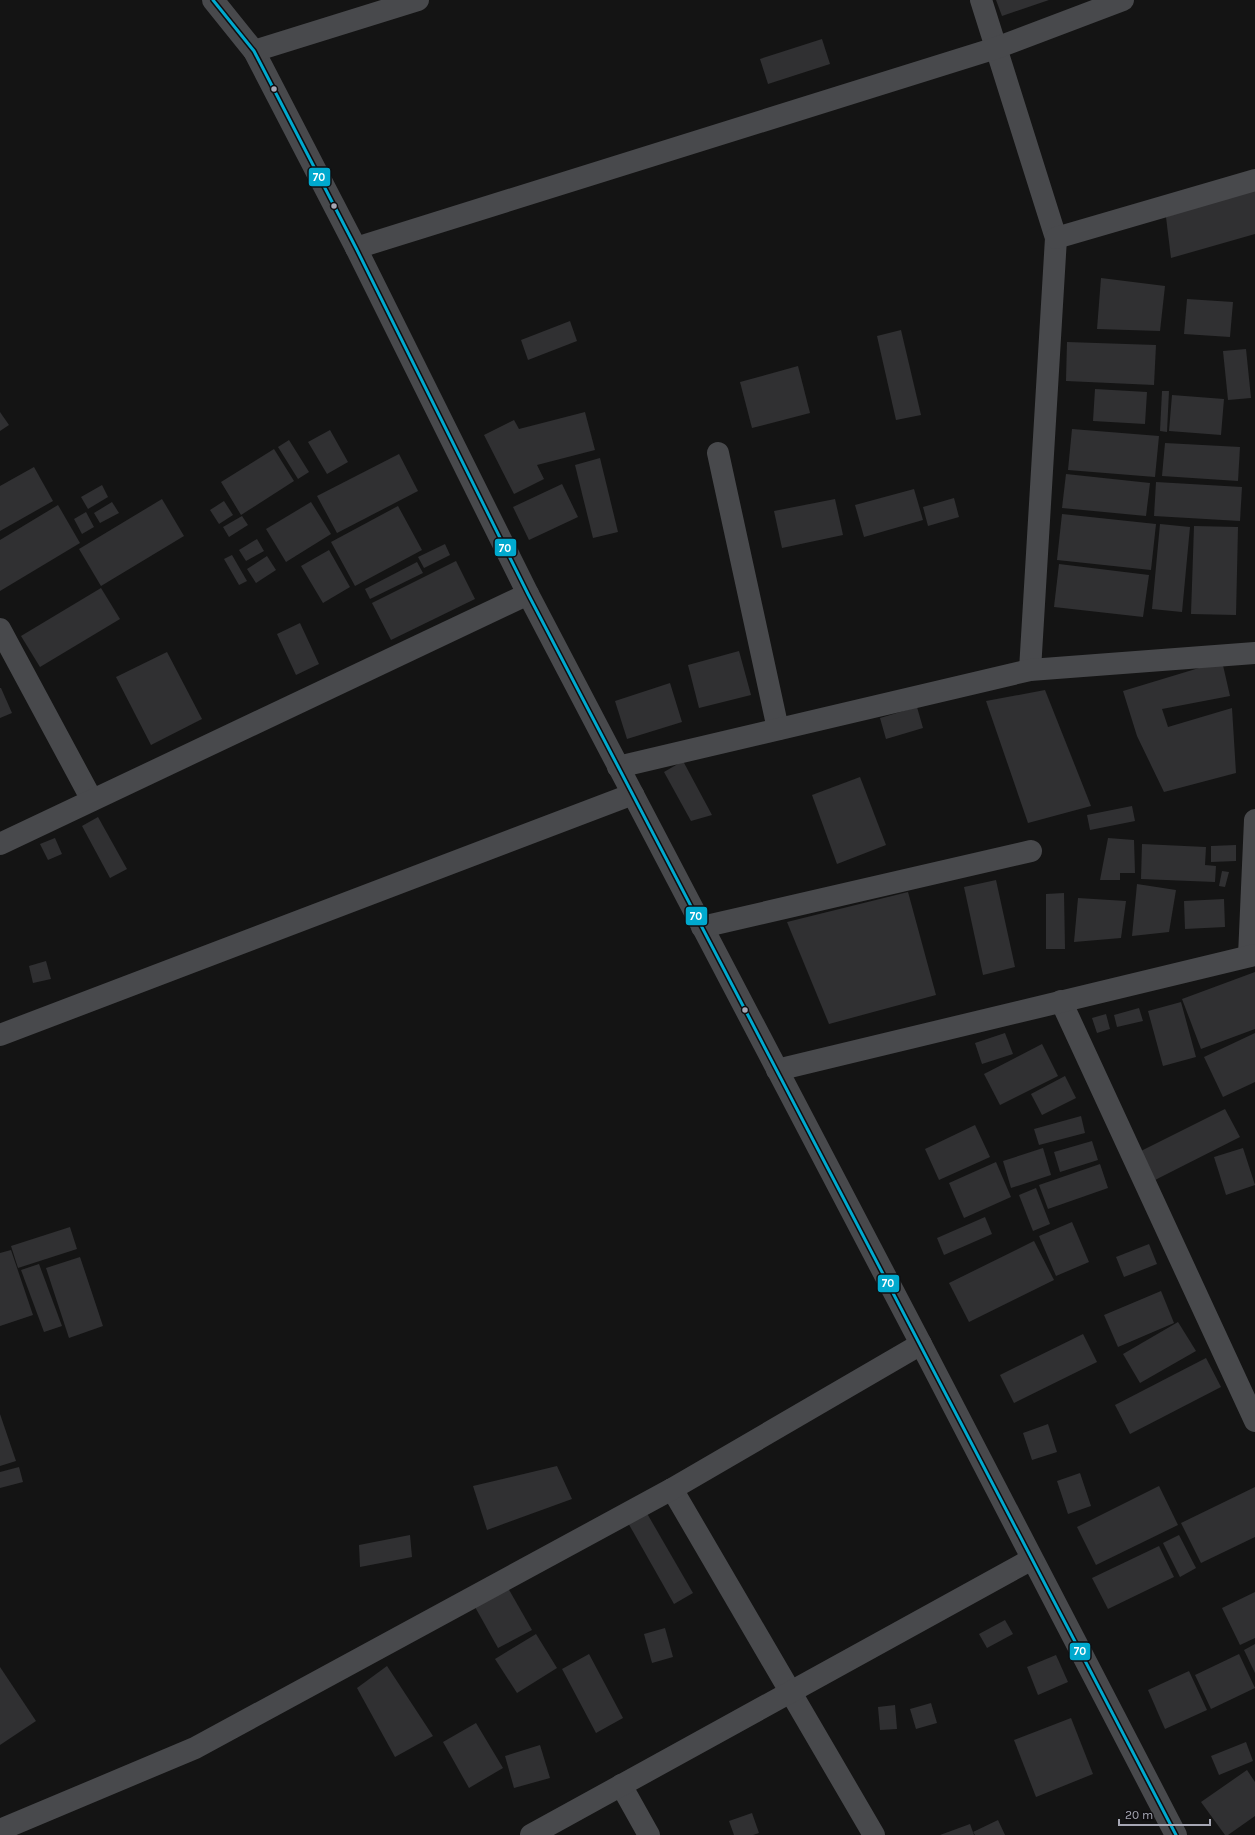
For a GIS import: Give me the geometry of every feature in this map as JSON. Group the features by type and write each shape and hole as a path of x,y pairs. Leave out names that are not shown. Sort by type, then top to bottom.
{"street":[{"path":"213,0 254,51 356,248 528,594 921,1344 1176,1835"},
{"path":"254,51 417,0"},
{"path":"981,0 1056,238 1030,670"},
{"path":"356,248 996,48 1123,0"},
{"path":"1056,238 1255,180"},
{"path":"718,453 778,729"},
{"path":"0,844 528,594"},
{"path":"0,629 92,800"},
{"path":"618,766 1030,670 1255,653"},
{"path":"0,1035 633,794"},
{"path":"777,1070 1252,956 1255,820"},
{"path":"702,927 1031,851"},
{"path":"1061,1001 1255,1421"},
{"path":"0,1830 195,1748 672,1489 921,1344"},
{"path":"672,1489 874,1835"},
{"path":"531,1835 1032,1559"},
{"path":"621,1785 649,1835"}],"building":[{"path":"996,0 1049,0 1002,16"},
{"path":"822,39 830,64 768,84 760,59"},
{"path":"1255,187 1255,234 1171,258 1166,217"},
{"path":"1101,278 1165,286 1160,331 1097,329"},
{"path":"1187,299 1233,302 1230,337 1184,334"},
{"path":"570,321 577,341 528,360 521,340"},
{"path":"901,330 921,415 896,420 877,336"},
{"path":"1067,342 1156,345 1154,385 1066,381"},
{"path":"1246,349 1251,398 1228,400 1223,351"},
{"path":"798,366 810,413 752,428 740,382"},
{"path":"1095,389 1147,392 1145,424 1093,421"},
{"path":"1162,391 1169,391 1167,432 1160,431"},
{"path":"1172,395 1224,399 1221,435 1169,431"},
{"path":"0,412 9,425 0,431"},
{"path":"585,412 595,450 537,465 544,479 514,494 484,435 514,420 519,429"},
{"path":"1072,429 1159,436 1155,477 1068,470"},
{"path":"330,430 348,462 327,474 308,442"},
{"path":"289,440 309,472 298,479 278,447"},
{"path":"1165,443 1240,447 1238,481 1162,476"},
{"path":"274,449 294,481 241,515 221,482"},
{"path":"399,454 418,491 337,533 317,496"},
{"path":"600,458 618,532 593,538 575,465"},
{"path":"34,467 53,501 0,531 0,486"},
{"path":"1066,474 1150,483 1146,516 1062,508"},
{"path":"1156,482 1242,487 1240,521 1154,516"},
{"path":"562,484 578,517 529,540 513,507"},
{"path":"102,485 108,497 88,509 81,497"},
{"path":"914,489 923,520 864,537 855,505"},
{"path":"954,498 959,517 928,526 923,507"},
{"path":"162,499 184,536 101,586 79,549"},
{"path":"835,499 843,535 782,548 774,511"},
{"path":"224,501 233,515 219,524 210,510"},
{"path":"112,502 119,513 100,523 94,513"},
{"path":"311,502 331,534 286,562 266,529"},
{"path":"58,505 80,543 0,591 0,540"},
{"path":"398,506 422,550 355,586 331,542"},
{"path":"86,512 94,527 82,534 74,519"},
{"path":"1062,514 1156,524 1151,570 1057,560"},
{"path":"242,516 248,525 229,537 223,527"},
{"path":"1160,524 1190,527 1182,612 1152,609"},
{"path":"1194,526 1238,527 1236,615 1191,614"},
{"path":"257,539 264,551 246,561 239,550"},
{"path":"445,544 450,555 424,568 418,557"},
{"path":"329,550 350,587 323,603 301,566"},
{"path":"232,555 247,581 239,585 224,559"},
{"path":"267,556 276,570 256,583 247,569"},
{"path":"456,561 475,599 391,640 372,603"},
{"path":"417,562 423,573 370,599 365,589"},
{"path":"1059,564 1149,575 1143,617 1054,607"},
{"path":"101,588 120,619 40,667 21,636"},
{"path":"300,623 319,664 296,675 277,634"},
{"path":"739,651 751,695 699,708 688,665"},
{"path":"167,652 202,719 151,745 116,677"},
{"path":"1222,661 1230,696 1162,709 1168,727 1232,708 1236,773 1164,792 1137,736 1123,691"},
{"path":"670,683 682,722 627,739 615,701"},
{"path":"0,688 12,713 0,718"},
{"path":"1045,690 1091,806 1028,823 986,701"},
{"path":"917,707 923,728 886,739 880,718"},
{"path":"683,761 712,815 691,821 664,772"},
{"path":"860,777 886,845 837,864 812,795"},
{"path":"1132,806 1135,821 1090,830 1087,815"},
{"path":"98,817 127,869 110,878 82,826"},
{"path":"55,838 62,854 48,860 40,844"},
{"path":"1108,838 1134,840 1135,873 1120,873 1120,880 1100,880"},
{"path":"1142,844 1206,847 1205,865 1216,866 1215,882 1141,879"},
{"path":"1236,845 1236,861 1211,862 1211,846"},
{"path":"1222,871 1229,872 1225,887 1219,886"},
{"path":"996,880 1015,967 983,975 964,887"},
{"path":"1137,884 1176,890 1169,932 1132,936"},
{"path":"908,892 936,995 829,1024 787,922"},
{"path":"1064,893 1065,949 1046,949 1046,894"},
{"path":"1078,898 1126,901 1121,938 1074,942"},
{"path":"1224,899 1225,927 1185,929 1184,901"},
{"path":"46,961 51,979 33,983 29,966"},
{"path":"1255,972 1255,1029 1201,1049 1182,999"},
{"path":"1181,1002 1196,1057 1163,1066 1148,1011"},
{"path":"1139,1008 1143,1021 1117,1027 1114,1015"},
{"path":"1106,1014 1110,1029 1097,1033 1092,1018"},
{"path":"1005,1033 1013,1054 982,1064 975,1043"},
{"path":"1255,1033 1255,1082 1223,1097 1204,1057"},
{"path":"1042,1044 1058,1076 1000,1105 984,1074"},
{"path":"1065,1076 1076,1098 1042,1115 1031,1094"},
{"path":"1225,1109 1240,1137 1155,1180 1141,1151"},
{"path":"1081,1116 1085,1133 1039,1145 1034,1129"},
{"path":"975,1125 990,1157 939,1180 925,1149"},
{"path":"1092,1141 1098,1160 1060,1172 1054,1152"},
{"path":"1043,1148 1051,1175 1011,1188 1003,1161"},
{"path":"1243,1148 1255,1185 1226,1195 1214,1157"},
{"path":"996,1162 1011,1197 964,1218 949,1183"},
{"path":"1100,1164 1108,1188 1048,1209 1039,1185"},
{"path":"1036,1188 1050,1224 1033,1231 1019,1195"},
{"path":"985,1217 992,1234 944,1255 937,1238"},
{"path":"1072,1222 1089,1262 1056,1276 1039,1236"},
{"path":"70,1227 77,1249 18,1268 11,1246"},
{"path":"1034,1241 1054,1280 969,1322 949,1283"},
{"path":"1149,1244 1157,1264 1124,1277 1116,1257"},
{"path":"11,1250 33,1315 0,1326 0,1253"},
{"path":"80,1257 103,1326 69,1338 46,1268"},
{"path":"39,1264 62,1326 44,1332 21,1270"},
{"path":"1161,1291 1174,1323 1118,1347 1104,1315"},
{"path":"1178,1322 1196,1351 1140,1383 1123,1354"},
{"path":"1083,1334 1097,1362 1014,1403 1000,1375"},
{"path":"1206,1358 1221,1387 1130,1434 1115,1405"},
{"path":"0,1414 16,1461 0,1466"},
{"path":"1048,1424 1057,1452 1032,1460 1023,1433"},
{"path":"557,1466 572,1499 487,1530 473,1486"},
{"path":"19,1467 23,1482 0,1488 0,1472"},
{"path":"1080,1473 1091,1506 1068,1514 1057,1481"},
{"path":"1159,1486 1178,1525 1096,1565 1077,1527"},
{"path":"1255,1487 1255,1537 1201,1563 1181,1523"},
{"path":"645,1510 693,1593 674,1604 627,1521"},
{"path":"410,1535 412,1557 360,1567 359,1545"},
{"path":"1179,1535 1196,1568 1180,1577 1163,1543"},
{"path":"1159,1546 1174,1577 1108,1609 1092,1578"},
{"path":"508,1588 532,1630 498,1648 475,1607"},
{"path":"1255,1592 1255,1638 1240,1645 1222,1608"},
{"path":"1005,1620 1013,1634 987,1648 979,1634"},
{"path":"665,1628 673,1657 652,1663 644,1634"},
{"path":"536,1634 557,1668 517,1693 495,1659"},
{"path":"1255,1644 1255,1673 1244,1650"},
{"path":"589,1654 623,1718 596,1733 562,1669"},
{"path":"1239,1654 1255,1688 1211,1709 1195,1675"},
{"path":"1056,1655 1068,1682 1038,1695 1027,1667"},
{"path":"387,1666 433,1736 395,1757 357,1688"},
{"path":"0,1667 36,1721 0,1745"},
{"path":"1189,1671 1207,1710 1165,1729 1148,1690"},
{"path":"931,1703 937,1723 916,1729 910,1709"},
{"path":"895,1705 897,1729 880,1730 878,1707"},
{"path":"1071,1718 1093,1774 1036,1797 1014,1740"},
{"path":"476,1723 503,1768 469,1788 443,1742"},
{"path":"1246,1742 1253,1761 1219,1775 1211,1756"},
{"path":"540,1745 550,1778 514,1788 505,1756"},
{"path":"1247,1770 1255,1782 1255,1816 1228,1835 1225,1835 1201,1802"},
{"path":"752,1813 759,1833 753,1835 734,1835 729,1821"},
{"path":"998,1820 1005,1835 975,1835 973,1832"},
{"path":"970,1824 974,1835 940,1835"}],"transit line":[{"name":"70","path":"213,0 254,51 356,248 528,594 1176,1835"}]}
